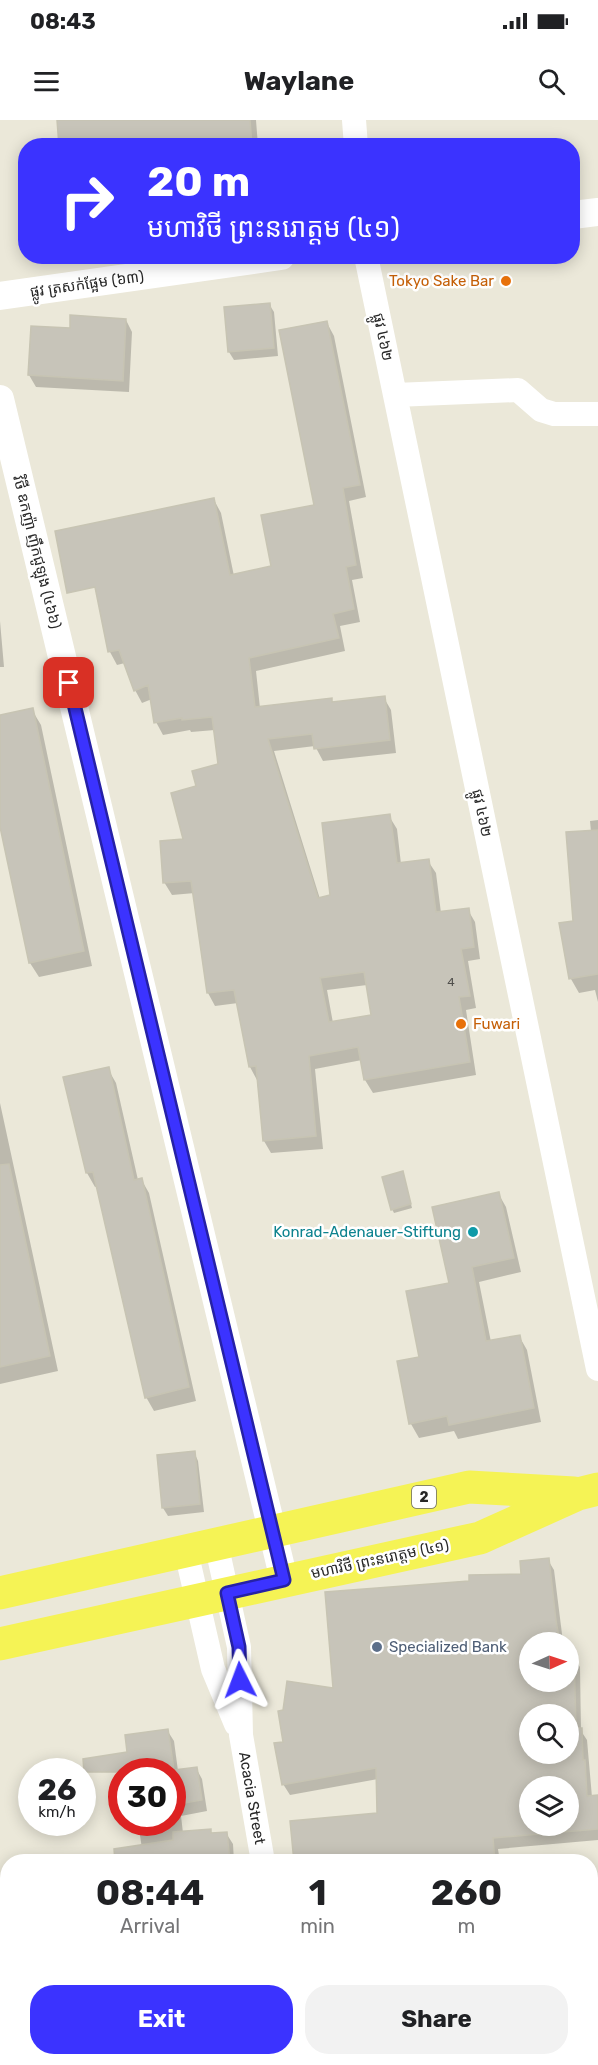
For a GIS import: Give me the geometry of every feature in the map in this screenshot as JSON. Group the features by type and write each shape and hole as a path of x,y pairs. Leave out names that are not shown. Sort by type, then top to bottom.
{"main road":[{"name":"មហាវិថី ព្រះនរោត្តម (៤១)","path":"0,1593 469,1487 588,1491"},
{"name":"មហាវិថី ព្រះនរោត្តម (៤១)","path":"0,1644 480,1538 588,1491"}],"street":[{"path":"354,120 355,138"},
{"path":"580,214 598,212"},
{"name":"ផ្លូវ ត្រសក់ផ្អែម (៦៣)","path":"0,296 224,264"},
{"name":"ផ្លូវ ៤៦២","path":"368,264 598,1369"},
{"path":"395,395 518,390 541,410 554,414 598,414"},
{"name":"វិថី ឧកញ៉ា ញឹកជូឡុង (៤៦៦)","path":"0,399 284,1580"},
{"path":"201,1547 212,1596"},
{"name":"Acacia Street","path":"212,1596 240,1661 241,1735 262,1854"},
{"name":"Acacia Street","path":"212,1596 213,1669 241,1735"}],"building":[{"path":"57,120 250,120 251,138 58,138"},
{"path":"270,303 274,348 228,352 224,307"},
{"path":"70,315 126,319 123,381 28,375 31,326 70,328"},
{"path":"327,321 360,485 343,488 356,565 346,567 354,609 333,614 339,638 249,658 255,707 332,698 332,702 385,696 390,740 314,749 312,734 268,739 318,898 330,895 322,823 390,814 397,863 429,859 436,912 469,908 474,947 461,949 470,996 459,997 470,1062 364,1080 358,1047 309,1056 316,1136 263,1141 256,1066 249,1067 234,990 207,993 191,881 163,883 160,841 183,839 171,793 196,786 192,771 218,764 212,717 182,720 182,718 154,723 148,685 134,691 119,650 108,652 95,587 67,593 55,531 214,498 230,575 271,566 261,515 314,505 279,330","holes":["364,972 371,1015 329,1022 320,978"]},
{"path":"33,708 84,951 29,963 0,827 0,715"},
{"path":"598,830 598,974 569,979 559,923 573,921 566,832"},
{"path":"109,1067 134,1180 142,1178 189,1387 145,1398 93,1172 86,1173 63,1077"},
{"path":"9,1164 50,1356 0,1367 0,1165"},
{"path":"403,1171 411,1204 391,1210 382,1177"},
{"path":"499,1192 514,1258 472,1267 486,1341 520,1335 534,1408 449,1425 447,1416 409,1424 397,1361 419,1357 406,1291 449,1283 432,1207"},
{"path":"195,1451 200,1504 162,1508 157,1455"},
{"path":"549,1558 558,1632 519,1632 519,1692 575,1692 575,1704 519,1704 519,1764 579,1764 579,1728 582,1728 587,1796 598,1795 598,1829 579,1831 579,1776 519,1776 519,1836 493,1838 494,1854 293,1854 290,1821 377,1813 376,1768 282,1785 274,1743 283,1742 278,1711 283,1710 287,1681 333,1688 325,1592 469,1581 469,1575 521,1574 520,1561"},
{"path":"168,1729 172,1758 108,1758 108,1772 96,1772 96,1758 89,1758 127,1752 125,1735"},
{"path":"197,1767 202,1800 186,1803 186,1768"},
{"path":"211,1829 211,1833 227,1832 229,1854 114,1854 114,1849 173,1840 173,1836 186,1836 186,1831"}],"place":[{"name":"Tokyo Sake Bar","path":"506,281"},
{"name":"Fuwari","path":"461,1024"},
{"name":"Konrad-Adenauer-Stiftung","path":"473,1232"},
{"name":"Specialized Bank","path":"377,1647"}],"route":[{"path":"69,683 284,1580 227,1593 239,1647 240,1680"}]}
